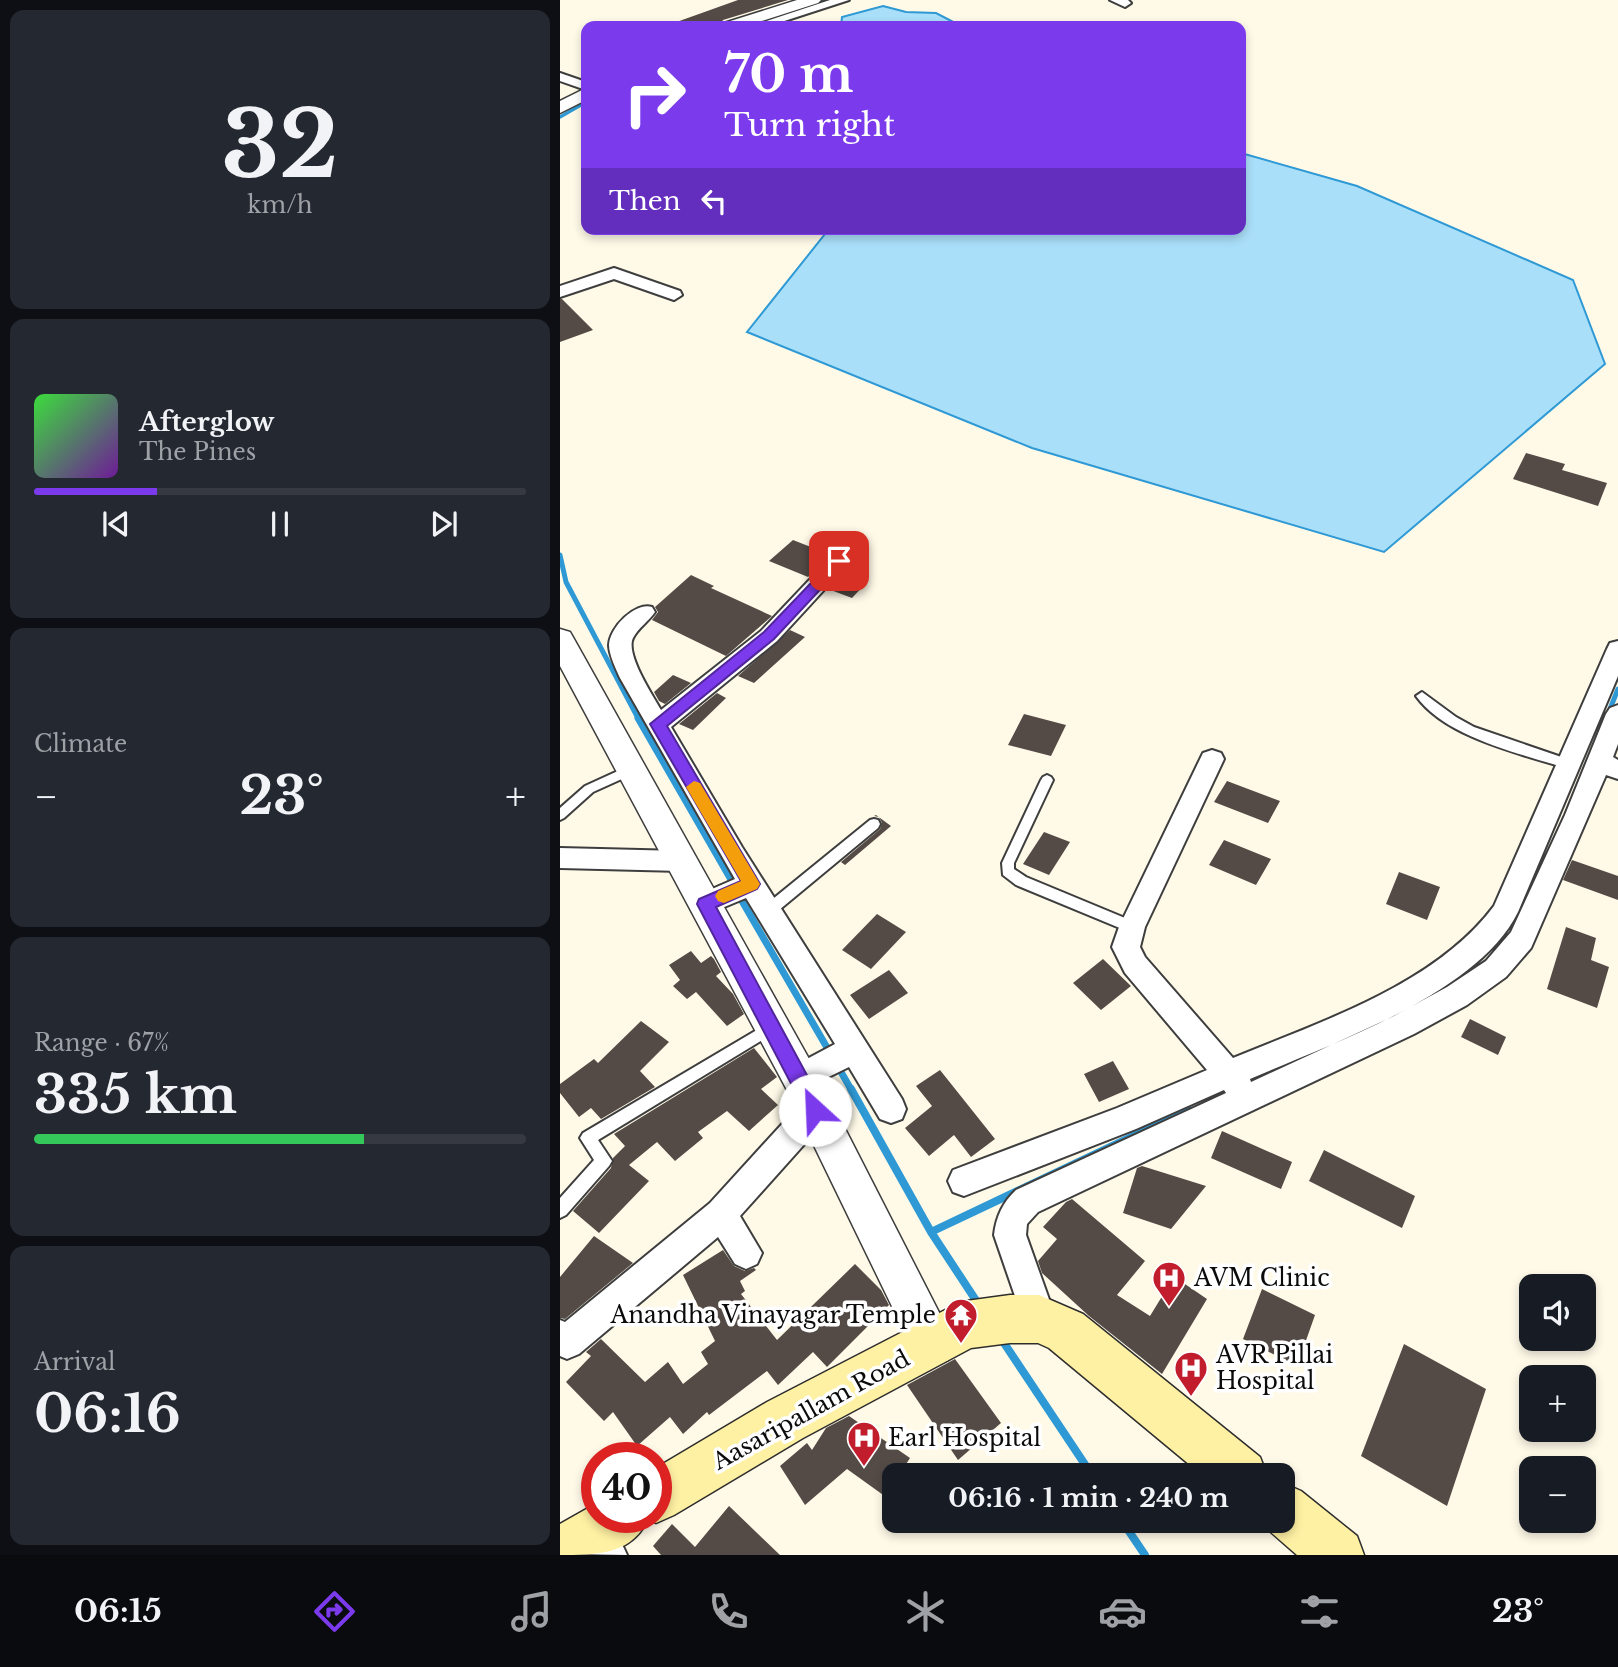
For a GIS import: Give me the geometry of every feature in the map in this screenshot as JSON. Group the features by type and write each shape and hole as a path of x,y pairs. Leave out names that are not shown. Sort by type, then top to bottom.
{"main road":[{"path":"987,1327 1066,1331 1227,1463"},
{"name":"Aasaripallam Road","path":"672,1487 785,1420 987,1327"},
{"path":"1295,1519 1338,1555"}],"street":[{"path":"746,21 813,0"},
{"path":"774,21 843,0"},
{"path":"560,76 581,84"},
{"path":"560,108 581,96"},
{"path":"560,292 614,273 674,295"},
{"path":"658,724 769,636 839,561"},
{"path":"644,612 623,635 620,646 631,678 751,884 891,1109"},
{"path":"560,639 815,1110 987,1327"},
{"path":"964,1181 1125,1119 1380,1009 1453,965 1486,938 1505,912 1618,649"},
{"path":"987,1327 1010,1236 1010,1222 1016,1211 1027,1201 1404,1025 1457,996 1496,970 1521,940 1578,816 1608,765 1618,714"},
{"path":"1212,759 1132,927 1126,947 1135,965 1227,1075 1249,1097"},
{"path":"560,858 681,861"},
{"path":"705,904 751,884"},
{"path":"800,1078 854,1049"},
{"path":"560,1337 567,1342 721,1214 815,1110"},
{"path":"721,1214 746,1253"}],"lane":[{"path":"1422,696 1432,708 1461,726 1569,764"},
{"path":"560,815 589,789 632,770"},
{"path":"1047,780 1008,863 1008,871 1021,881 1132,927"},
{"path":"768,911 874,824"},
{"path":"560,1210 604,1161 588,1138 772,1027"}],"water":[{"path":"883,6 906,12 936,13 951,21 842,21 842,17"},
{"path":"1246,154 1357,186 1573,280 1605,364 1384,552 1032,448 747,332 824,235 1246,235"}],"building":[{"path":"738,0 788,0 722,21 679,21"},
{"path":"562,299 593,330 560,342"},
{"path":"1526,453 1565,464 1562,470 1607,483 1598,506 1513,479"},
{"path":"793,540 826,553 815,564 820,565 808,577 769,561"},
{"path":"843,573 867,582 852,598 828,589"},
{"path":"691,575 714,586 711,588 772,616 726,656 652,620 658,612 655,607"},
{"path":"790,630 805,637 754,683 738,676"},
{"path":"673,675 691,683 665,704 659,701 654,692"},
{"path":"717,693 726,698 693,730 679,724"},
{"path":"1024,714 1066,725 1051,756 1008,745"},
{"path":"1227,781 1280,801 1268,823 1214,802"},
{"path":"879,817 891,826 845,865 841,862 880,829 882,823"},
{"path":"1044,832 1070,842 1049,875 1023,864"},
{"path":"1224,840 1271,859 1256,885 1209,865"},
{"path":"1572,860 1618,876 1618,900 1563,880"},
{"path":"1399,872 1440,887 1427,920 1386,904"},
{"path":"877,914 906,932 871,969 842,950"},
{"path":"1566,927 1596,938 1591,960 1609,967 1597,1008 1547,989"},
{"path":"691,951 701,963 711,956 714,959 721,972 716,976 733,994 744,1014 727,1026 696,992 687,999 673,986 680,980 669,965"},
{"path":"1103,959 1131,986 1101,1010 1073,983"},
{"path":"889,970 908,993 869,1019 850,995"},
{"path":"1470,1019 1506,1037 1498,1055 1461,1037"},
{"path":"641,1021 669,1042 640,1071 655,1087 601,1119 591,1108 579,1117 560,1093 560,1084 594,1059 598,1063"},
{"path":"754,1048 777,1077 761,1089 778,1105 749,1131 727,1111 698,1132 703,1138 675,1161 657,1142 629,1165 649,1181 599,1233 573,1211 611,1168 613,1158 625,1146 614,1134"},
{"path":"1113,1061 1129,1089 1099,1102 1084,1074"},
{"path":"940,1070 995,1139 971,1157 954,1135 929,1156 905,1128 932,1106 916,1086"},
{"path":"1222,1131 1292,1162 1281,1189 1211,1158"},
{"path":"1324,1150 1415,1196 1402,1228 1309,1181"},
{"path":"1142,1166 1206,1186 1171,1229 1123,1213 1137,1168"},
{"path":"1072,1199 1145,1261 1117,1295 1150,1316 1172,1280 1179,1280 1207,1299 1162,1374 1089,1316 1042,1273 1038,1261 1057,1239 1043,1227"},
{"path":"594,1236 633,1263 565,1319 560,1318 560,1277"},
{"path":"723,1250 734,1266 745,1271 754,1268 756,1270 740,1281 745,1291 741,1294 777,1340 855,1264 881,1290 889,1305 827,1367 813,1352 778,1385 767,1371 709,1415 707,1412 683,1434 670,1417 642,1442 634,1442 613,1412 604,1421 566,1382 591,1356 586,1352 601,1339 645,1382 668,1362 683,1384 708,1364 701,1352 715,1341 683,1275"},
{"path":"1262,1289 1315,1315 1297,1366 1243,1339"},
{"path":"1404,1344 1486,1389 1447,1506 1361,1456"},
{"path":"955,1359 1001,1423 958,1460 907,1385"},
{"path":"849,1416 910,1458 907,1463 882,1463 882,1494 847,1469 805,1505 780,1466 807,1443 812,1450 826,1428"},
{"path":"729,1506 780,1555 661,1555 653,1546 664,1533 672,1533 672,1524 695,1547"}],"waterway":[{"path":"811,5 826,0"},
{"path":"560,117 581,105"},
{"path":"560,555 566,582 639,720"},
{"path":"1608,714 1618,689"},
{"path":"638,718 733,883"},
{"path":"742,901 829,1051"},
{"path":"841,1072 852,1091"},
{"path":"851,1089 931,1232"},
{"path":"931,1232 1188,1110"},
{"path":"931,1232 979,1305"},
{"path":"1000,1337 1084,1463"},
{"path":"1130,1533 1145,1555"}],"slow traffic":[{"path":"694,787 751,884 724,896"}],"place":[{"name":"AVM Clinic","path":"1169,1308"},
{"name":"Anandha Vinayagar Temple","path":"961,1345"},
{"name":"AVR Pillai Hospital","path":"1191,1398"},
{"name":"Earl Hospital","path":"864,1468"}],"route":[{"path":"815,1110 705,904 751,884 658,724 769,636 839,561"}]}
